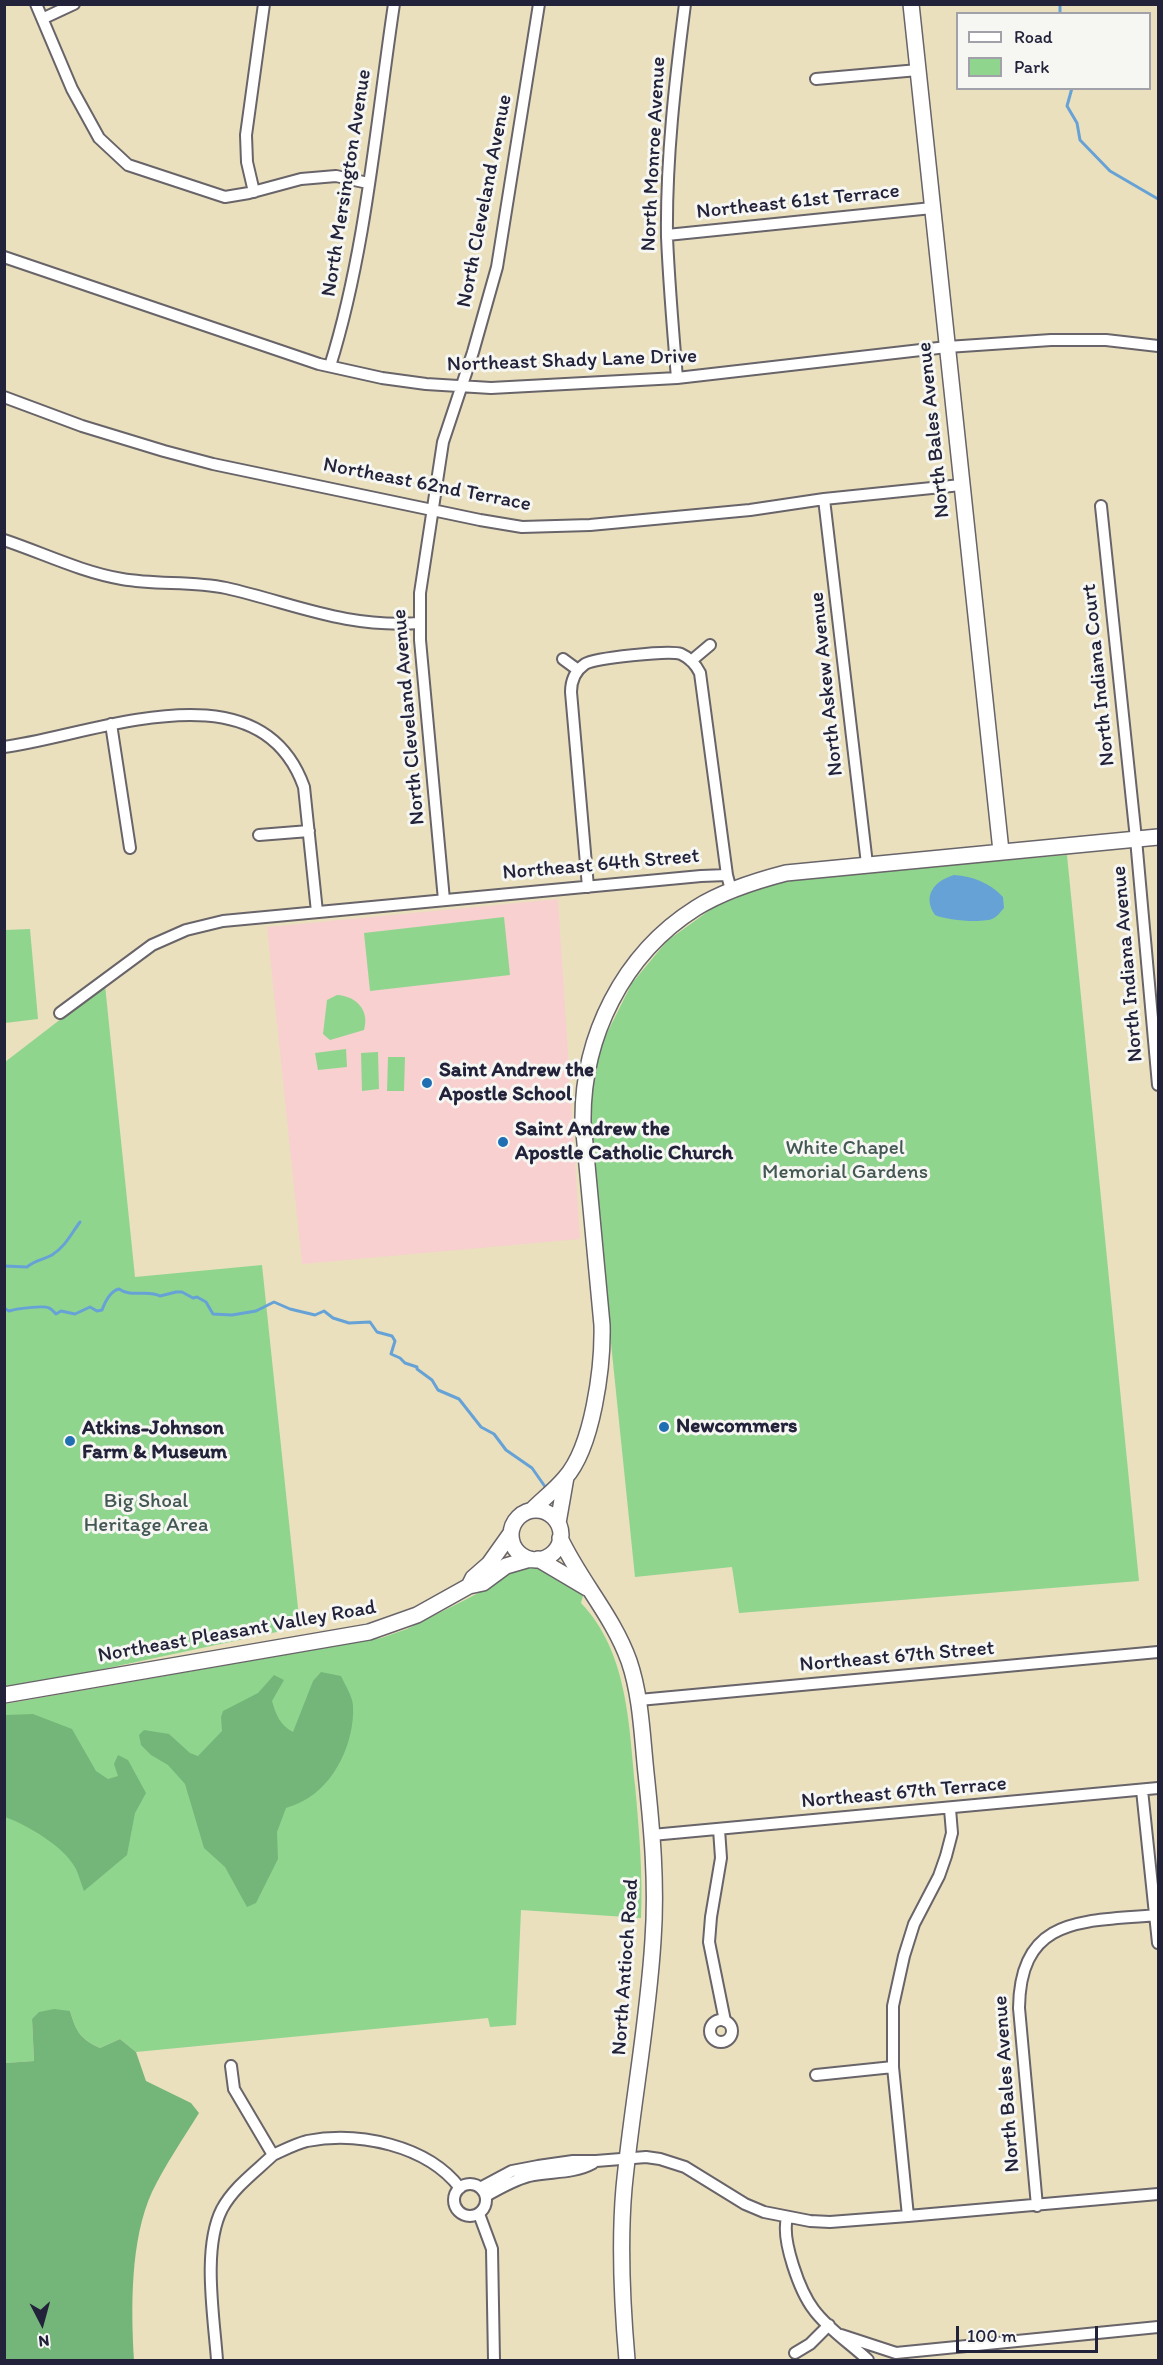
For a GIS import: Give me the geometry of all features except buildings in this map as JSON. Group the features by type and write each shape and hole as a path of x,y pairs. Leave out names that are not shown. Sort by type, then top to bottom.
{"street":[{"path":"36,4 44,18 72,89 99,138 128,165 225,197 254,192 301,179 336,176 368,183"},
{"path":"44,18 74,4"},
{"path":"254,192 247,162 246,135 264,4"},
{"name":"North Mersington Avenue","path":"330,366 347,309 364,217 394,4"},
{"name":"North Cleveland Avenue","path":"444,900 419,623 420,593 443,442 498,267 539,4"},
{"name":"North Monroe Avenue","path":"677,378 667,235 671,121 685,4"},
{"name":"North Bales Avenue","path":"911,4 1001,851"},
{"path":"816,79 918,70"},
{"name":"Northeast 61st Terrace","path":"667,235 932,208"},
{"name":"Northeast Shady Lane Drive","path":"4,257 330,366 382,378 460,387 586,384 677,378 947,347 1075,339 1158,346"},
{"name":"Northeast 62nd Terrace","path":"4,397 92,429 164,451 522,527 590,525 750,510 824,499 961,485"},
{"name":"North Askew Avenue","path":"824,499 867,864"},
{"name":"North Indiana Court","path":"1101,506 1136,839"},
{"path":"4,540 90,572 121,579 227,588 349,621 390,625 419,623"},
{"path":"691,661 710,645"},
{"path":"588,887 571,692 573,679 578,670 595,660 667,652 681,654 691,661 700,673 727,875"},
{"path":"563,659 578,670"},
{"path":"4,747 38,743 142,717 184,715 213,717 255,727 286,752 299,774 306,799 316,912"},
{"path":"111,724 130,848"},
{"path":"259,835 309,831"},
{"path":"566,1477 554,1552 534,1559 516,1549 511,1533 518,1518 532,1510 566,1477 579,1455 598,1390 602,1359 601,1305 583,1122 583,1095 588,1060 603,1017 629,969 652,944 696,907 732,891 786,873 1158,837"},
{"name":"North Indiana Avenue","path":"1136,839 1153,979 1158,1086"},
{"name":"Northeast 64th Street","path":"60,1013 152,945 186,930 223,921 701,876 727,875 732,891"},
{"path":"532,1510 547,1512 559,1531"},
{"name":"North Antioch Road","path":"559,1531 570,1559 583,1576 588,1588 619,1636 629,1661 639,1700 652,1835 655,1892 653,1941 622,2213 621,2261 627,2361"},
{"name":"Northeast Pleasant Valley Road","path":"469,1586 473,1578 493,1560 511,1533"},
{"name":"North Antioch Road","path":"534,1559 588,1588"},
{"name":"Northeast Pleasant Valley Road","path":"4,1695 369,1632 417,1615 469,1586 483,1583 506,1566 534,1559"},
{"name":"Northeast 67th Street","path":"639,1700 1158,1652"},
{"name":"Northeast 67th Terrace","path":"652,1835 1158,1788"},
{"path":"1143,1790 1158,1943"},
{"path":"908,2216 893,2067 893,2006 914,1924 930,1895 946,1856 952,1833 950,1809"},
{"path":"719,1829 721,1858 709,1942 725,2021"},
{"name":"North Bales Avenue","path":"1037,2206 1019,2008 1021,1982 1025,1969 1037,1947 1046,1938 1067,1925 1156,1915"},
{"path":"231,2066 234,2089 273,2155"},
{"path":"816,2075 893,2067"},
{"path":"217,2361 211,2260 217,2222 232,2195 273,2155 306,2141 316,2140 336,2139 384,2144 403,2149 439,2167 460,2187"},
{"path":"484,2192 512,2171 573,2161 628,2157 660,2158 673,2162 745,2204 787,2218 830,2222 1158,2194"},
{"path":"460,2187 471,2184 484,2192"},
{"path":"460,2187 454,2201 459,2211 468,2216 479,2214 486,2206 484,2192"},
{"path":"479,2214 492,2249 494,2361"},
{"path":"787,2218 785,2236 787,2248 807,2299 817,2314 868,2361"},
{"path":"795,2353 810,2344 829,2325"},
{"path":"841,2335 894,2357 1158,2327"}],"shaded area":[{"name":"Saint Andrew the Apostle School","path":"558,899 580,1239 302,1264 267,927"}],"green space":[{"name":"White Chapel Memorial Gardens","path":"1067,855 1139,1581 739,1613 732,1567 635,1577 593,1168 590,1105 601,1045 632,983 667,941 714,907 770,884 827,876"},
{"path":"504,917 510,975 370,991 364,933"},
{"path":"30,929 38,1019 5,1023 5,930"},
{"name":"Big Shoal Heritage Area","path":"105,985 135,1277 262,1265 300,1627 5,1690 5,1062"},
{"path":"337,995 350,998 360,1005 365,1016 364,1030 330,1040 323,1034 327,1000"},
{"path":"346,1049 347,1067 318,1070 315,1053"},
{"path":"378,1052 379,1089 362,1091 361,1053"},
{"path":"388,1057 405,1057 404,1091 387,1091"},
{"path":"531,1567 559,1578 583,1596 581,1603 596,1622 617,1665 627,1712 633,1761 640,1851 641,1918 521,1910 516,2025 490,2027 488,2018 136,2052 120,2039 100,2048 83,2038 74,2024 70,2011 32,2019 34,2061 5,2063 5,1704 381,1638 407,1629 482,1591 505,1573"},
{"path":"321,1672 341,1676 352,1699 351,1733 341,1761 325,1784 303,1801 286,1808 277,1832 278,1859 256,1903 247,1907 225,1867 204,1848 185,1784 168,1765 151,1755 141,1745 139,1735 144,1730 169,1734 190,1753 198,1756 222,1731 223,1711 258,1693 274,1675 284,1680 272,1701 282,1723 293,1732 313,1681"},
{"path":"33,1714 72,1729 96,1771 108,1779 118,1776 114,1764 118,1755 128,1760 146,1793 135,1813 127,1855 84,1891 76,1869 63,1852 34,1831 5,1817 5,1715"},
{"path":"54,2009 70,2011 80,2034 100,2048 120,2039 136,2052 146,2081 191,2103 199,2113 152,2192 139,2231 132,2319 134,2360 5,2360 5,2063 34,2061 32,2019 39,2012"}],"water":[{"path":"954,875 987,884 1003,897 1004,908 994,918 982,921 955,920 935,915 930,902 932,890 941,881"}],"waterway":[{"path":"1060,4 1060,12"},
{"path":"1071,90 1067,106 1077,123 1080,140 1110,171 1158,199"},
{"path":"4,1266 27,1267 52,1255 64,1244 80,1222"},
{"path":"4,1308 9,1311 46,1307 56,1314 61,1311 75,1314 90,1307 97,1311 102,1310 110,1294 119,1289 129,1293 150,1293 160,1296 182,1292 206,1302 213,1314 232,1315 256,1311 274,1302 290,1309 315,1315 324,1311 333,1318 349,1323 370,1322 377,1332 392,1336 395,1341 391,1354 417,1367 432,1380 438,1390 459,1399 481,1427 494,1434 506,1450 532,1468 546,1488"}],"place":[{"name":"Saint Andrew the Apostle School","path":"427,1083"},
{"name":"Saint Andrew the Apostle Catholic Church","path":"503,1142"},
{"name":"Newcommers","path":"664,1427"},
{"name":"Atkins-Johnson Farm & Museum","path":"70,1441"}]}
